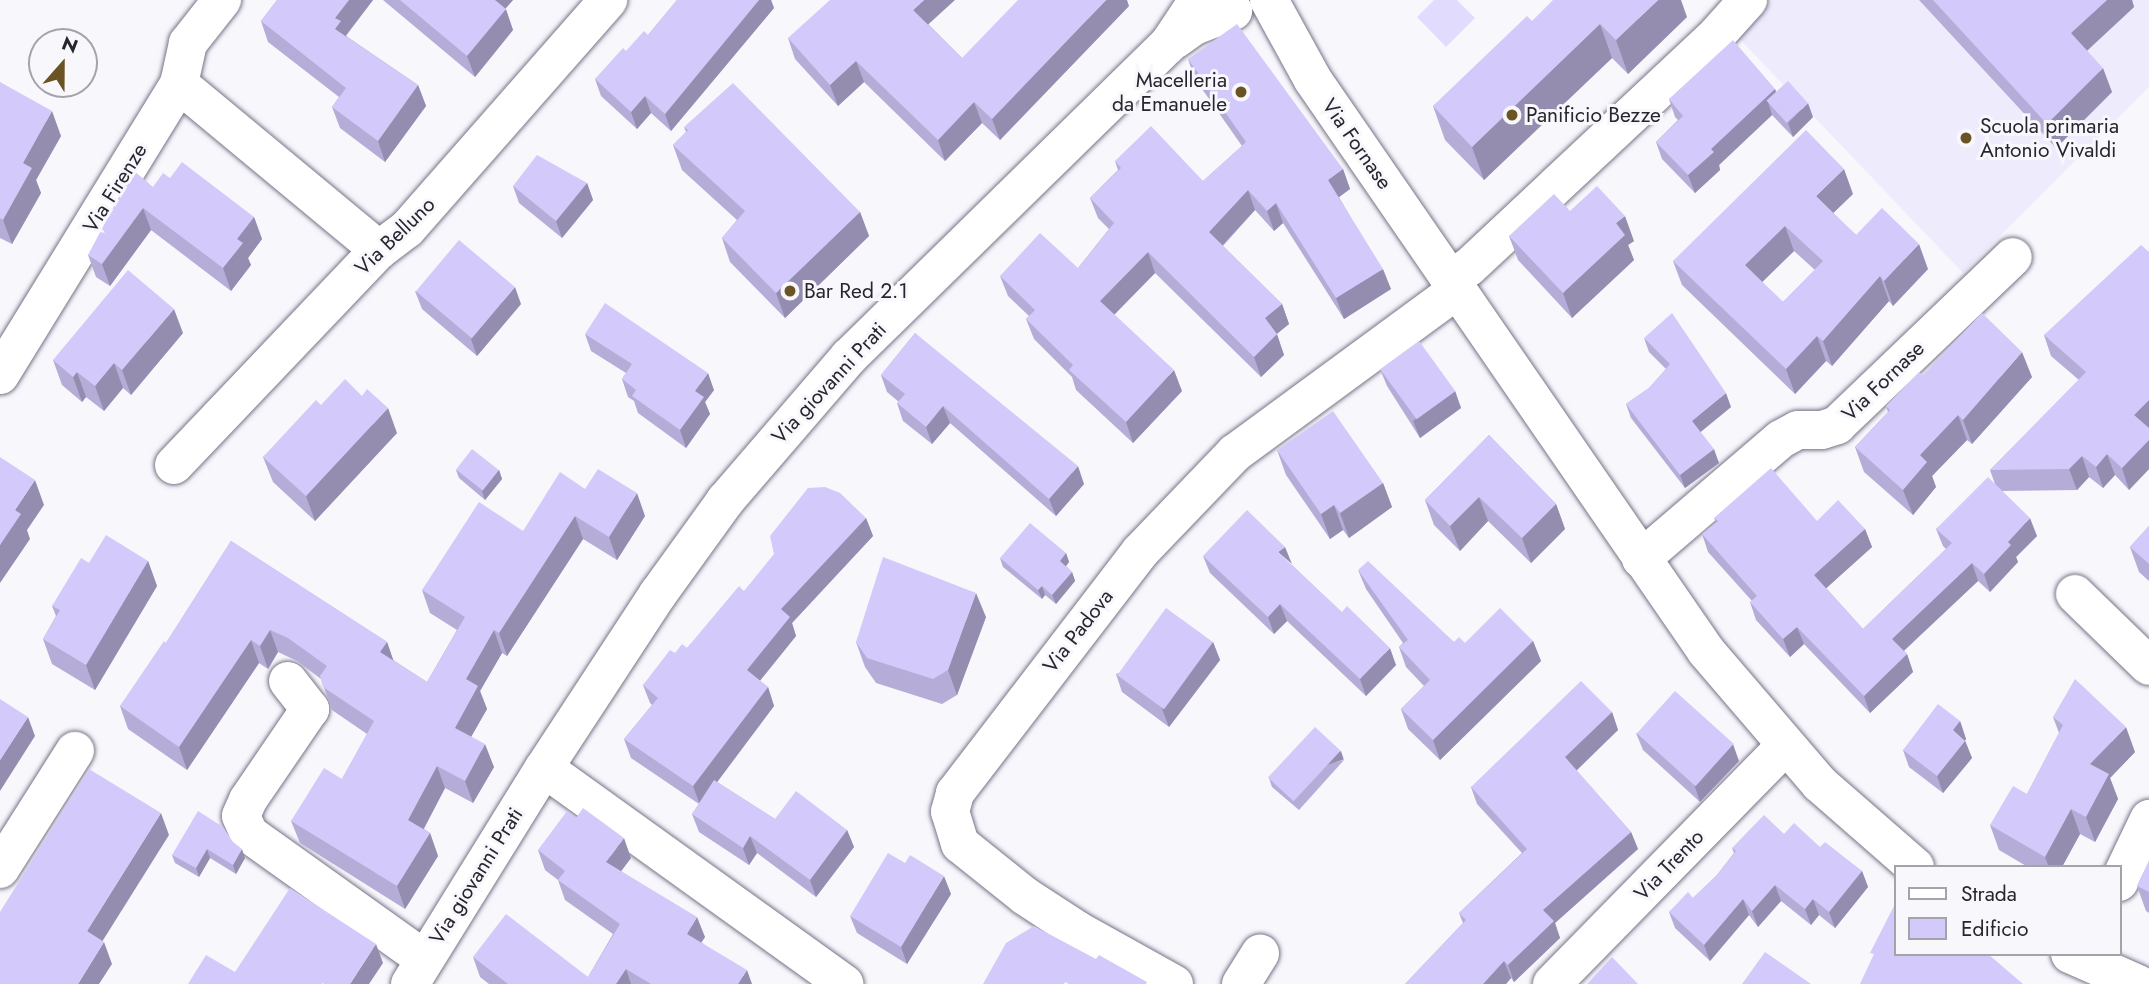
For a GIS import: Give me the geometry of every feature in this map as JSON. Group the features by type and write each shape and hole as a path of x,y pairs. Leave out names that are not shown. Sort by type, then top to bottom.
{"street":[{"name":"Via Firenze","path":"0,375 179,84 188,43 222,0"},
{"name":"Via Belluno","path":"174,465 379,250 407,229 608,0"},
{"path":"1453,285 1712,40 1748,0"},
{"name":"Via Fornase","path":"1236,4 1313,79 1706,651 1785,746 1863,824 1913,865"},
{"name":"Via giovanni Prati","path":"417,971 544,768 658,594 725,501 768,448 849,357 1168,45 1236,4"},
{"path":"179,84 379,250"},
{"name":"Via Fornase","path":"1641,559 1781,439 1798,430 1822,430 1837,425 2013,257"},
{"name":"Via Padova","path":"1174,984 1077,930 1025,896 960,844 950,812 956,793 1140,552 1235,453 1453,285"},
{"path":"2075,594 2149,666"},
{"path":"288,681 310,709 248,800 241,816 249,834 417,971"},
{"name":"Via Trento","path":"1552,984 1785,746"},
{"path":"0,869 75,751"},
{"path":"544,768 845,984"},
{"path":"2121,878 2149,819"}],"shaded area":[{"path":"1434,0 1457,0 1475,18 1446,47 1417,17"},
{"name":"Scuola primaria Antonio Vivaldi","path":"1773,0 2149,0 2149,87 1963,273 1736,35"}],"building":[{"path":"277,0 349,0 335,18 341,21 335,29 418,85 378,141 332,107 346,88 261,21"},
{"path":"400,0 495,0 506,9 467,56"},
{"path":"677,0 759,0 665,114 645,96 631,112 595,79 623,48 626,51 644,31 648,35"},
{"path":"830,0 924,0 913,10 962,58 1018,0 1106,0 992,119 974,102 938,140 856,61 830,85 788,38"},
{"path":"1553,0 1658,0 1616,40 1600,24 1472,147 1433,106 1527,16 1532,21"},
{"path":"1933,0 2107,0 2071,33 2103,68 2047,124"},
{"path":"1237,24 1343,169 1328,180 1383,269 1336,298 1276,203 1267,211 1248,190 1209,232 1282,304 1265,318 1277,334 1254,357 1148,252 1100,301 1174,370 1126,422 1069,370 1073,365 1026,319 1035,310 1000,276 1040,233 1078,268 1114,223 1090,198 1121,168 1115,161 1151,126 1203,181 1246,142 1188,59"},
{"path":"1733,40 1775,89 1711,149 1714,152 1688,175 1656,142 1683,116 1669,99"},
{"path":"1788,81 1808,103 1787,123 1766,100"},
{"path":"0,82 52,111 23,163 32,168 3,220 0,218"},
{"path":"733,83 860,212 776,293 722,238 745,211 673,145 688,130 684,127"},
{"path":"1806,130 1844,169 1816,196 1856,235 1882,208 1919,244 1884,281 1880,276 1823,341 1817,336 1786,369 1673,261","holes":["1785,226 1823,261 1783,302 1745,265"]},
{"path":"537,155 587,183 556,221 513,186"},
{"path":"182,162 254,217 237,239 243,243 223,268 143,208 102,264 88,255 133,170 153,187 163,173 170,178"},
{"path":"1597,186 1625,216 1616,223 1625,235 1563,293 1509,236 1554,194 1570,211"},
{"path":"459,240 515,287 472,338 416,291"},
{"path":"2141,245 2149,252 2149,400 2134,415 2149,428 2149,440 2122,468 2107,454 2096,467 2082,456 2069,469 1990,470 2086,372 2044,335"},
{"path":"128,270 174,309 122,370 114,363 95,386 77,372 73,377 53,360"},
{"path":"605,303 708,373 695,391 704,397 680,430 632,396 636,390 622,379 632,364 585,334"},
{"path":"1672,313 1726,393 1692,421 1714,449 1680,475 1626,404 1649,388 1670,364 1644,338"},
{"path":"1982,313 2022,352 1963,420 1958,415 1920,455 1927,462 1903,490 1855,447 1890,410 1886,406 1919,372 1923,375"},
{"path":"915,333 1078,466 1049,499 943,406 926,427 897,403 905,394 881,375"},
{"path":"1419,341 1455,391 1417,419 1380,369"},
{"path":"345,379 362,396 367,389 388,408 306,496 263,457 316,400 321,405"},
{"path":"1333,411 1383,483 1340,513 1334,505 1321,514 1277,450"},
{"path":"1489,435 1556,504 1522,538 1479,497 1450,526 1425,500"},
{"path":"472,449 499,470 483,490 456,469"},
{"path":"0,457 35,480 15,510 21,514 0,545"},
{"path":"1771,468 1817,521 1838,500 1865,529 1814,575 1863,629 1952,543 1936,529 1988,477 2030,518 2008,542 2011,545 1984,574 1972,563 1892,639 1907,654 1864,696 1797,627 1783,639 1750,602 1757,596 1702,534 1718,521 1714,518"},
{"path":"598,469 637,493 609,537 575,516 499,633 494,630 466,679 478,686 455,728 485,744 465,781 437,766 408,820 430,833 397,886 291,821 324,768 342,779 374,721 323,687 320,676 327,666 288,638 270,630 260,646 251,640 179,747 120,706 164,641 166,643 231,541 387,642 380,652 427,682 465,617 422,590 479,502 523,531 560,472 585,489"},
{"path":"825,487 840,493 866,518 781,609 790,617 747,670 768,687 693,786 624,739 658,698 643,685 670,650 675,653 682,644 687,648 739,586 744,591 774,554 770,536 808,488"},
{"path":"1247,510 1285,547 1278,552 1342,612 1347,606 1390,648 1360,679 1280,604 1268,617 1203,556"},
{"path":"1030,523 1066,553 1060,561 1072,572 1052,595 1042,586 1038,590 1000,558"},
{"path":"2149,526 2149,564 2130,547"},
{"path":"106,535 148,561 86,665 43,639 60,610 52,606 81,558 89,563"},
{"path":"883,557 976,593 948,670 933,679 867,658 856,642"},
{"path":"1368,561 1454,642 1459,637 1465,643 1500,608 1533,641 1433,740 1401,709 1430,680 1399,647 1408,640 1358,570"},
{"path":"1166,608 1213,642 1164,709 1117,675"},
{"path":"2075,679 2126,727 2090,764 2109,774 2086,817 2071,809 2045,857 1990,825 2013,786 2027,794 2063,725 2053,717"},
{"path":"1581,681 1612,712 1565,757 1631,832 1543,910 1554,921 1508,965 1504,961 1483,984 1405,984 1466,920 1459,913 1527,849 1471,787"},
{"path":"1675,691 1734,744 1696,786 1637,733"},
{"path":"0,699 28,717 0,760"},
{"path":"1938,704 1960,721 1953,730 1965,741 1937,776 1903,750"},
{"path":"1315,727 1341,751 1294,801 1268,777"},
{"path":"89,769 161,813 87,931 104,942 78,984 0,984 0,912"},
{"path":"714,780 775,819 796,791 847,830 810,880 750,836 743,848 692,814"},
{"path":"583,808 624,838 606,862 697,917 687,934 747,970 738,984 651,984 626,969 616,984 508,984 473,957 506,914 588,977 620,924 558,880 565,871 538,850 567,811 576,818"},
{"path":"198,811 223,827 233,842 242,849 233,865 207,849 196,868 172,855"},
{"path":"1764,815 1784,834 1794,823 1820,847 1825,842 1862,871 1829,912 1813,899 1805,909 1775,885 1752,911 1743,899 1704,945 1669,912 1688,892 1693,898 1717,875 1736,851 1732,848"},
{"path":"888,853 905,863 910,855 944,876 901,947 850,916"},
{"path":"2149,861 2149,892 2137,886"},
{"path":"290,888 376,944 350,984 188,984 206,955 235,972"},
{"path":"1894,906 1894,956 1990,956 2023,984 1860,984 1874,954 1870,953"},
{"path":"1034,926 1096,959 1099,955 1147,982 1146,984 983,984 1006,943"},
{"path":"1765,952 1811,984 1742,984"},
{"path":"1612,957 1638,984 1587,984"}],"place":[{"name":"Macelleria da Emanuele","path":"1241,92"},
{"name":"Panificio Bezze","path":"1512,115"},
{"name":"Scuola primaria Antonio Vivaldi","path":"1966,138"},
{"name":"Bar Red 2.1","path":"790,291"}]}
